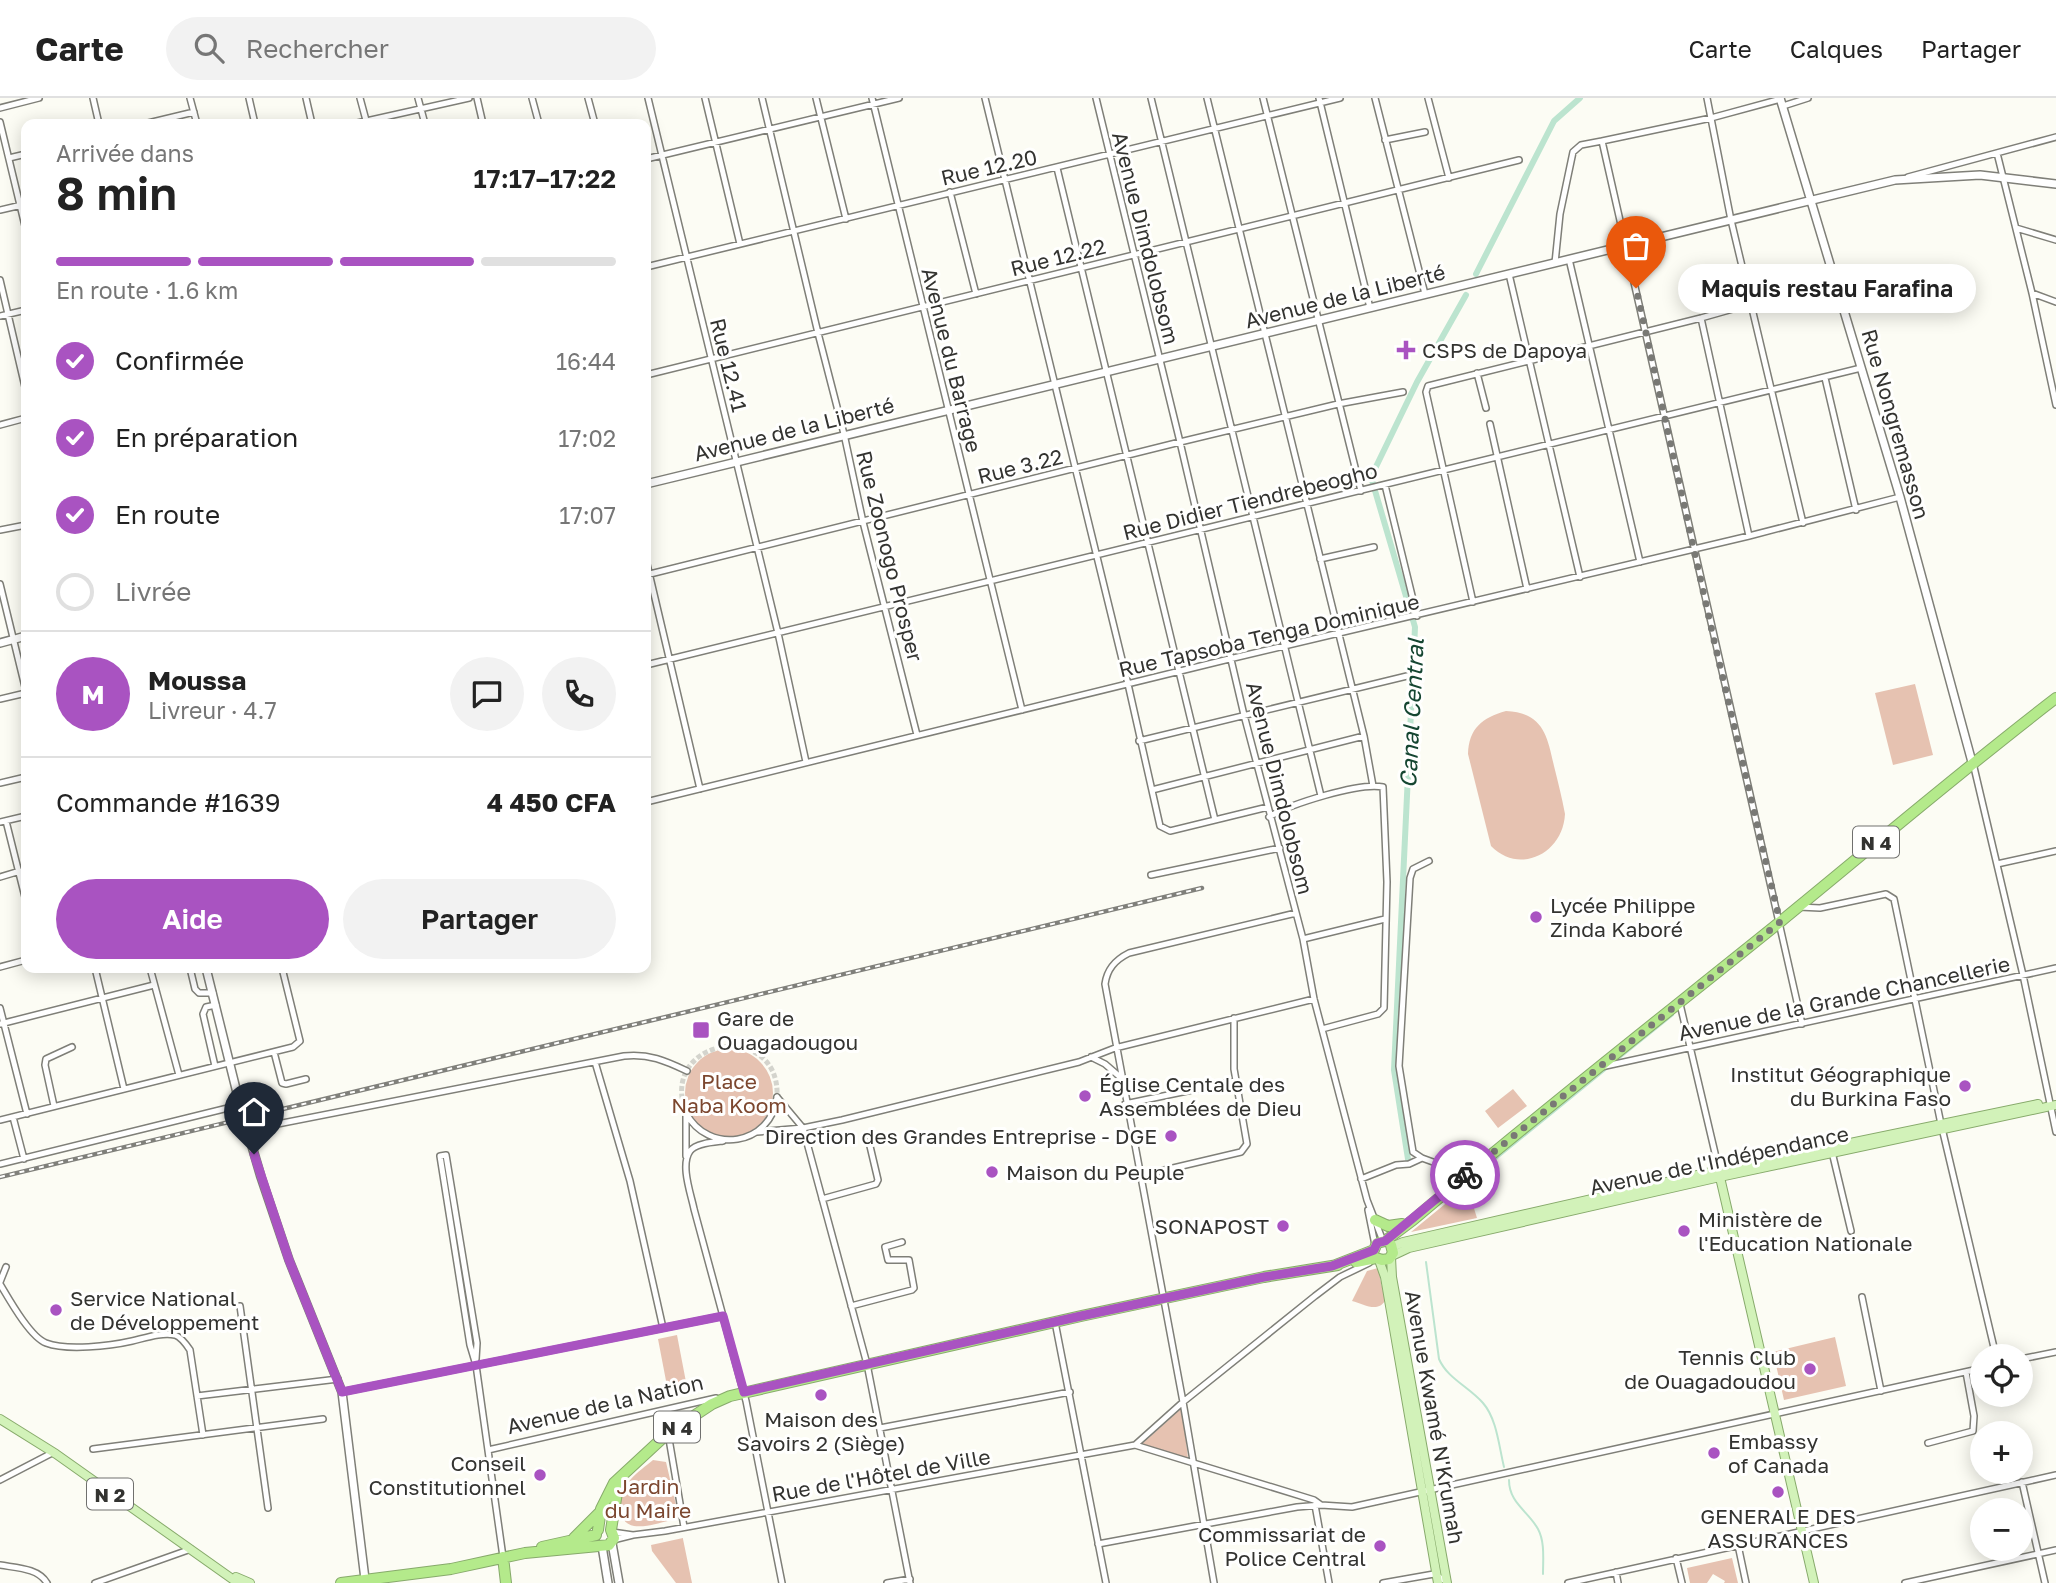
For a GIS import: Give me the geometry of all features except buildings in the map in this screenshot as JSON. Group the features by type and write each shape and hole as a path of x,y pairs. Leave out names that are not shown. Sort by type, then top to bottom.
{"highway":[{"name":"N 4","path":"574,1539 600,1512 608,1493 621,1476 668,1433 712,1404 730,1396 1055,1322 1264,1277 1332,1266 1383,1251 1409,1221 1466,1174 1780,922 1972,762 2056,698"},
{"path":"1375,1220 1388,1226 1409,1221"},
{"path":"606,1538 621,1476"},
{"path":"600,1512 606,1538"},
{"path":"341,1583 366,1582 451,1569 606,1538"},
{"path":"525,1553 574,1539 606,1538"},
{"path":"503,1557 506,1583"}],"main road":[{"name":"Rue Nongremasson","path":"1781,101 1900,497 1972,762"},
{"name":"Avenue de la Liberté","path":"651,483 1895,180 1960,175 2004,177 2056,184"},
{"path":"0,643 21,638"},
{"path":"207,973 247,1130 289,1260 342,1392 366,1582"},
{"name":"Avenue de l'Indépendance","path":"1383,1251 1409,1248 1560,1209 2053,1103"},
{"path":"1719,1174 1814,1583"},
{"name":"Avenue Kwamé N'Krumah","path":"1383,1251 1385,1277 1443,1581"},
{"name":"N 2","path":"0,1419 238,1583"},
{"path":"606,1538 608,1583"},
{"path":"606,1538 619,1583"},
{"name":"N 2","path":"220,1570 250,1583"}],"street":[{"path":"0,107 40,98"},
{"path":"93,98 98,119"},
{"path":"190,98 196,119"},
{"path":"248,98 254,119"},
{"path":"306,98 311,119"},
{"path":"360,98 365,119"},
{"path":"418,98 424,119"},
{"path":"382,119 469,98"},
{"path":"477,98 482,119"},
{"path":"532,98 538,119"},
{"path":"588,98 594,119"},
{"name":"Rue 12.41","path":"648,98 778,633 806,762"},
{"path":"705,98 740,244"},
{"name":"Rue Zoonogo Prosper","path":"762,98 863,522 917,735"},
{"path":"816,98 846,219"},
{"path":"651,158 716,144 873,101 899,98"},
{"path":"985,98 1160,826 1170,831 1268,807"},
{"name":"Avenue Dimdolobsom","path":"1096,98 1269,817 1280,848 1303,939 1314,999 1383,1251"},
{"path":"1151,98 1321,796"},
{"path":"1207,98 1364,736 1373,786"},
{"path":"1263,98 1361,491"},
{"name":"Rue 12.20","path":"651,266 1340,98"},
{"path":"1375,98 1425,294"},
{"path":"1428,98 1449,178"},
{"path":"1707,98 1731,220 1803,523"},
{"path":"1555,262 1560,214 1573,152 1581,145 1623,138 1781,101 1808,98"},
{"name":"Avenue du Barrage","path":"873,101 1022,710"},
{"path":"1320,101 1370,308"},
{"path":"165,119 194,112"},
{"path":"0,122 21,197"},
{"path":"1385,140 1425,132"},
{"path":"1895,180 2056,137"},
{"path":"1602,141 1802,1024"},
{"path":"1997,153 2032,293 2056,405"},
{"path":"9,158 21,155"},
{"name":"Rue 12.22","path":"651,374 1519,160"},
{"path":"1057,168 1215,820"},
{"path":"950,192 976,294"},
{"path":"0,210 21,205"},
{"path":"2016,228 2056,240"},
{"path":"1569,259 1640,562"},
{"path":"1509,274 1580,577"},
{"path":"1474,602 1426,392 1431,384 1701,318 1835,280"},
{"path":"0,281 21,370"},
{"path":"2032,293 2056,302"},
{"path":"0,316 21,311"},
{"path":"1701,318 1749,536"},
{"path":"2046,362 2056,365"},
{"name":"Rue Didier Tiendrebeogho","path":"651,665 1861,368"},
{"path":"1477,373 1486,408"},
{"path":"1825,378 1856,510"},
{"name":"Rue 3.22","path":"651,574 1232,429 1403,392"},
{"path":"0,425 21,419"},
{"path":"1490,424 1527,589"},
{"path":"1385,485 1417,616"},
{"name":"Rue Tapsoba Tenga Dominique","path":"651,801 1231,658 1803,523 1900,497"},
{"path":"0,530 21,526"},
{"path":"1320,559 1374,547"},
{"path":"0,584 21,672"},
{"path":"651,587 701,789"},
{"path":"1139,741 1407,676"},
{"path":"0,699 21,693"},
{"path":"1152,790 1364,736"},
{"path":"1972,762 2053,1103 2056,1132"},
{"path":"0,783 21,778"},
{"path":"1269,817 1321,796 1373,786 1383,787 1387,882 1384,1004 1381,1013 1322,1030"},
{"path":"21,817 3,822 21,876"},
{"path":"1151,875 1280,848"},
{"path":"1997,864 2056,851"},
{"path":"1429,861 1413,869 1410,878 1400,1055 1403,1100 1413,1152 1466,1174"},
{"path":"0,877 20,871"},
{"path":"1798,907 1820,908 1886,894 1894,899 1914,1001 1993,1344"},
{"path":"1214,1583 1105,984 1110,969 1121,957 1138,950 1296,913"},
{"path":"1303,939 1385,919"},
{"path":"0,967 21,961"},
{"name":"Avenue de la Grande Chancellerie","path":"1597,1068 2056,968"},
{"path":"95,973 124,1089"},
{"path":"151,973 179,1075"},
{"path":"191,973 195,989 199,993 213,993"},
{"path":"0,1120 293,1047 300,1041 283,973"},
{"path":"2,1023 154,985"},
{"path":"757,1132 803,1128 842,1120 1314,999"},
{"path":"1679,1001 1719,1174"},
{"path":"215,1066 203,1014 206,1007 216,1005"},
{"path":"0,1008 27,1114"},
{"path":"1139,1176 1241,1152 1244,1149 1247,1136 1236,1081 1234,1018"},
{"path":"54,1106 46,1059 72,1047"},
{"path":"274,1052 282,1083 306,1079"},
{"path":"247,1130 640,1054 664,1060 687,1071"},
{"path":"1091,1057 1105,1064 1121,1078"},
{"path":"595,1062 630,1181 663,1328"},
{"path":"1125,1104 1236,1081"},
{"path":"686,1163 690,1151 697,1146 741,1140 757,1132 769,1120 777,1097 803,1128 867,1364 910,1581 887,1583"},
{"path":"0,1164 240,1105"},
{"path":"723,1141 701,1132 685,1113 686,1163 694,1209 744,1392 782,1583"},
{"path":"13,1117 24,1159"},
{"path":"822,1199 876,1184 878,1180 869,1142"},
{"path":"1832,1150 1851,1231"},
{"path":"476,1365 477,1343 446,1155 440,1156 470,1345 476,1365 503,1557"},
{"path":"1361,1178 1422,1158"},
{"name":"Avenue Dimdolobsom","path":"1367,1200 1383,1251"},
{"path":"851,1306 914,1288 909,1260 888,1260 885,1247 902,1241"},
{"path":"1329,1583 1318,1505 1314,1500 1135,1446 1183,1402 1340,1277 1383,1251"},
{"path":"6,1267 0,1283 15,1308 45,1343 69,1347 124,1343 159,1335 176,1335 190,1350 204,1435"},
{"path":"1862,1297 1881,1391"},
{"path":"240,1306 268,1508"},
{"path":"342,1392 723,1316"},
{"path":"1055,1322 1106,1583"},
{"path":"2033,1357 2056,1352"},
{"path":"1098,1544 1318,1505 1352,1507 1970,1371"},
{"path":"1928,1443 1973,1431 1974,1416 1966,1372"},
{"path":"197,1396 338,1379"},
{"path":"880,1428 1070,1392"},
{"name":"Avenue de la Nation","path":"488,1450 730,1396"},
{"path":"93,1449 323,1419"},
{"path":"668,1433 684,1527"},
{"name":"Rue de l'Hôtel de Ville","path":"606,1538 684,1527 1135,1446"},
{"path":"0,1480 52,1453"},
{"path":"2033,1480 2056,1475"},
{"path":"1568,1583 2013,1484"},
{"path":"2022,1484 2045,1583"},
{"path":"1738,1545 1746,1583"},
{"path":"95,1583 191,1549"},
{"path":"1905,1583 2056,1550"},
{"path":"1676,1558 1682,1583"},
{"path":"0,1565 31,1571 42,1576 47,1583"},
{"path":"1616,1572 1618,1583"},
{"path":"1384,1583 1414,1579 1443,1581"},
{"path":"1414,1579 1422,1583"}],"green space":[{"path":"1915,684 1933,755 1893,765 1875,693"},
{"path":"1506,711 1528,716 1541,728 1549,745 1565,814 1557,840 1538,856 1526,859 1502,855 1491,846 1468,754 1471,737 1478,725"},
{"name":"Place Naba Koom","path":"729,1049 746,1052 760,1062 770,1076 773,1093 770,1110 760,1124 746,1134 729,1137 712,1134 698,1124 688,1110 685,1093 688,1076 698,1062 712,1052"},
{"path":"1513,1089 1527,1106 1498,1128 1485,1111"},
{"path":"1467,1186 1477,1218 1411,1232"},
{"path":"1378,1268 1385,1301 1382,1305 1374,1307 1352,1301 1367,1271"},
{"path":"677,1335 686,1382 667,1386 658,1339"},
{"name":"Tennis Club de Ouagadoudou","path":"1835,1337 1846,1386 1784,1400 1773,1352"},
{"path":"1182,1408 1188,1458 1142,1444"},
{"name":"Jardin du Maire","path":"653,1460 666,1462 679,1518 634,1526 623,1519 621,1512 624,1490 631,1479"},
{"path":"683,1538 692,1583 676,1583 652,1551 651,1545"},
{"path":"1732,1558 1738,1583 1724,1583 1725,1581 1713,1574 1707,1583 1690,1583 1687,1568"}],"waterway":[{"name":"Canal Central","path":"1476,274 1554,121 1580,98"},
{"name":"Canal Central","path":"1408,1159 1394,1070 1415,627 1371,477 1417,382 1466,295"},
{"path":"1616,1061 1673,1015"},
{"path":"1480,1172 1609,1067"},
{"name":"Canal Central","path":"1426,1262 1439,1359 1447,1372 1488,1410 1504,1467"},
{"path":"1509,1480 1512,1495 1534,1523 1542,1539 1543,1574"}],"tunnel":[{"path":"686,1113 682,1087 689,1067 703,1054 722,1047 742,1048 760,1056 773,1072 777,1097"}],"railway":[{"path":"0,1177 1202,888"}],"way so far":[{"path":"1465,1175 1780,922 1636,288"}],"place":[{"name":"Maquis restau Farafina","path":"1636,288"},
{"name":"CSPS de Dapoya","path":"1406,350"},
{"name":"Lycée Philippe Zinda Kaboré","path":"1536,917"},
{"name":"Gare de Ouagadougou","path":"701,1030"},
{"name":"Institut Géographique du Burkina Faso","path":"1965,1086"},
{"name":"Église Centale des Assemblées de Dieu","path":"1085,1096"},
{"name":"Direction des Grandes Entreprise - DGE","path":"1171,1136"},
{"name":"Maison du Peuple","path":"992,1172"},
{"name":"SONAPOST","path":"1283,1226"},
{"name":"Ministère de l'Education Nationale","path":"1684,1231"},
{"name":"Service National de Développement","path":"56,1310"},
{"name":"Tennis Club de Ouagadoudou","path":"1810,1369"},
{"name":"Maison des Savoirs 2 (Siège)","path":"821,1395"},
{"name":"Embassy of Canada","path":"1714,1453"},
{"name":"Conseil Constitutionnel","path":"540,1475"},
{"name":"GENERALE DES ASSURANCES","path":"1778,1492"},
{"name":"Commissariat de Police Central","path":"1380,1546"}],"route":[{"path":"254,1154 289,1260 342,1392 723,1316 744,1392 1081,1316 1264,1277 1332,1266 1374,1250 1377,1243 1385,1241 1413,1220 1465,1175"}]}
